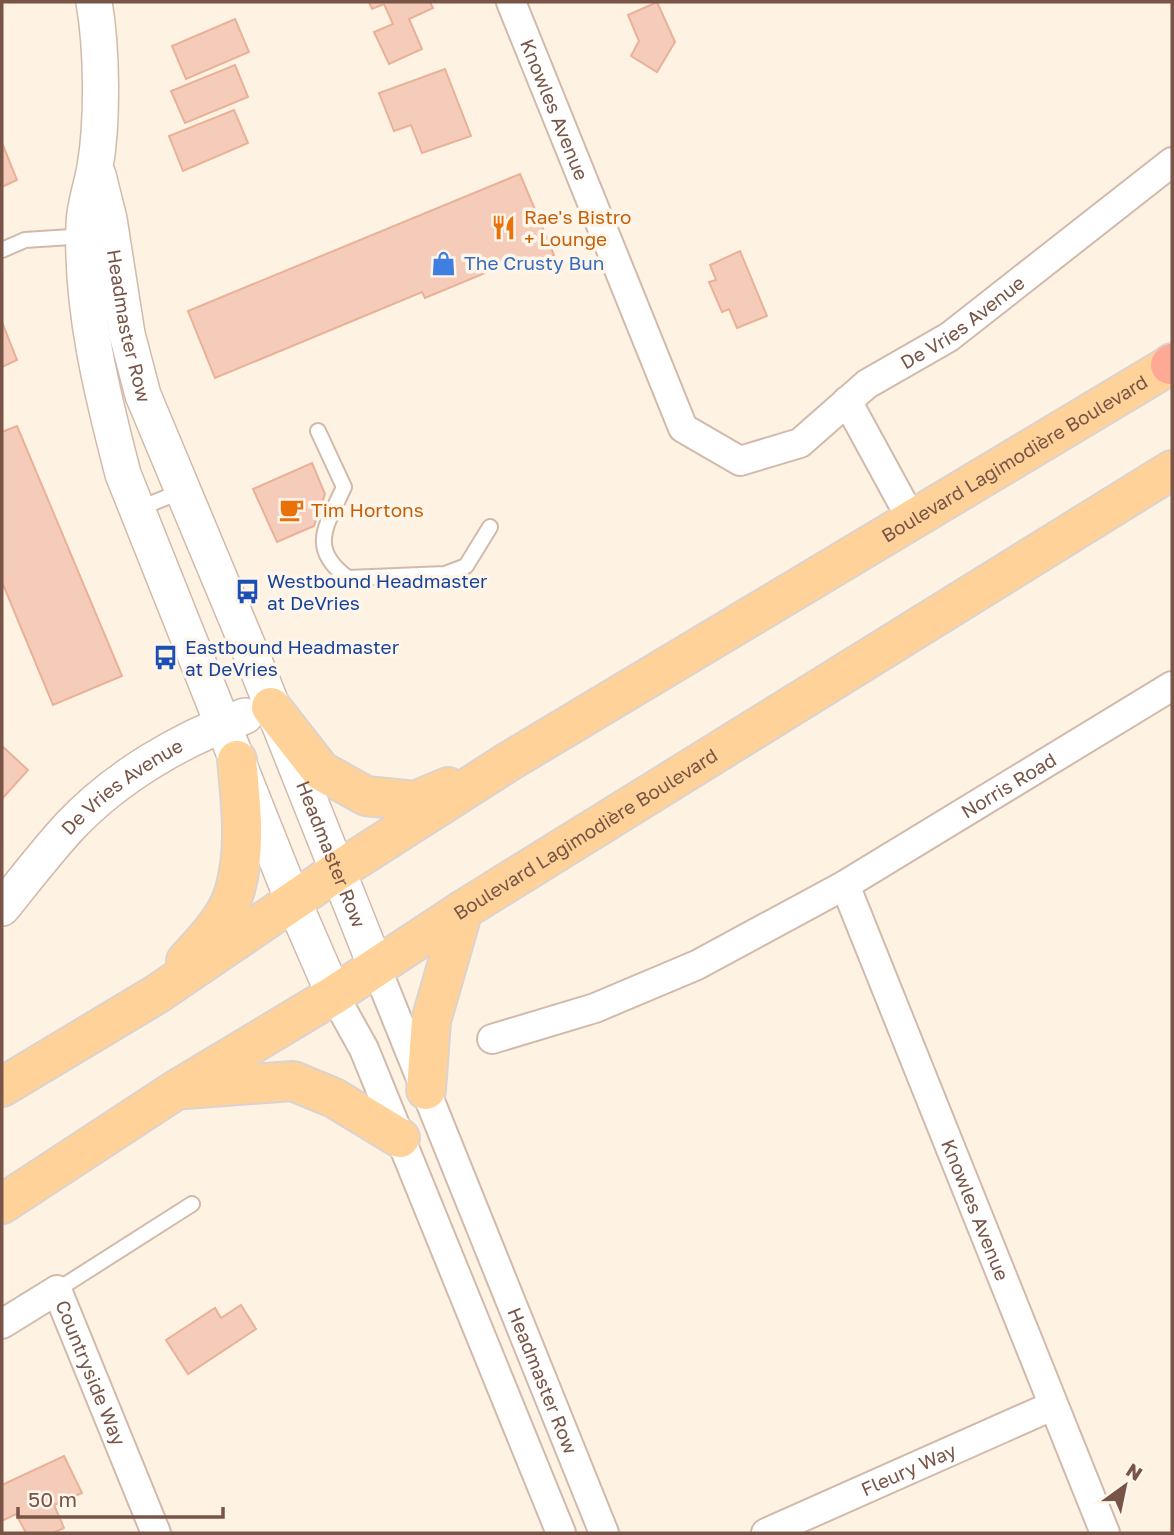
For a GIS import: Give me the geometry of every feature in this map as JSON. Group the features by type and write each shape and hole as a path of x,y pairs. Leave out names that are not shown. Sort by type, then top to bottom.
{"main road":[{"name":"Boulevard Lagimodière Boulevard","path":"2,1087 157,994 336,872 508,762 913,522 1171,364"},
{"name":"Boulevard Lagimodière Boulevard","path":"2,1204 176,1090 334,995 463,910 1172,470"},
{"path":"271,707 321,771 366,796 415,802 508,762"},
{"path":"157,994 216,926 235,892 243,836 237,760"},
{"path":"426,1090 431,1021 463,910"},
{"path":"176,1090 293,1081 334,1098 400,1138"}],"street":[{"name":"Headmaster Row","path":"94,2 100,40 96,165 83,223 97,232 143,395 604,1533"},
{"name":"Knowles Avenue","path":"511,2 683,428 740,461"},
{"name":"De Vries Avenue","path":"740,461 800,443 867,384 949,337 1172,162"},
{"name":"Headmaster Row","path":"97,232 96,362 123,474 294,903 334,995 364,1049 561,1533"},
{"path":"847,401 913,522"},
{"name":"Norris Road","path":"492,1039 595,1008 697,965 845,885 1172,686"},
{"name":"De Vries Avenue","path":"2,908 70,826 104,793 141,768 223,724 271,707"},
{"name":"Knowles Avenue","path":"845,885 1105,1533"},
{"path":"2,1324 57,1290"},
{"name":"Countryside Way","path":"57,1290 156,1533"},
{"name":"Fleury Way","path":"766,1533 1052,1406"}],"lane":[{"path":"2,250 25,240 97,232"},
{"path":"318,431 344,487 322,542 326,556 348,578 445,574 466,566 490,527"},
{"path":"137,509 182,491"},
{"path":"57,1290 192,1205"}],"building":[{"path":"369,2 430,2 433,8 409,19 422,49 389,64 374,32 393,24 384,4 372,9"},
{"path":"657,2 675,42 657,72 631,56 639,41 628,15"},
{"path":"235,19 249,52 186,79 172,46"},
{"path":"235,65 248,97 185,123 171,91"},
{"path":"445,69 471,136 422,153 411,125 394,131 379,93"},
{"path":"234,110 248,143 183,171 169,136"},
{"path":"2,143 17,180 2,187"},
{"path":"520,174 554,255 525,267 521,258 425,298 422,292 215,378 188,311"},
{"path":"740,251 767,316 737,328 729,309 722,312 709,282 716,280 710,265"},
{"path":"2,322 17,360 2,367"},
{"path":"17,426 122,676 53,705 2,582 2,432"},
{"name":"Tim Hortons","path":"312,463 325,494 314,526 277,542 253,489"},
{"path":"2,746 28,770 2,799"},
{"path":"241,1305 256,1329 188,1374 166,1340 215,1308 221,1318"},
{"path":"64,1456 82,1493 54,1505 64,1528 53,1533 26,1533 16,1514 2,1521 2,1485"}],"place":[{"name":"Rae's Bistro + Lounge","path":"504,228"},
{"name":"The Crusty Bun","path":"444,263"},
{"name":"Tim Hortons","path":"291,510"},
{"name":"Westbound Headmaster at DeVries","path":"247,592"},
{"name":"Eastbound Headmaster at DeVries","path":"165,658"}]}
